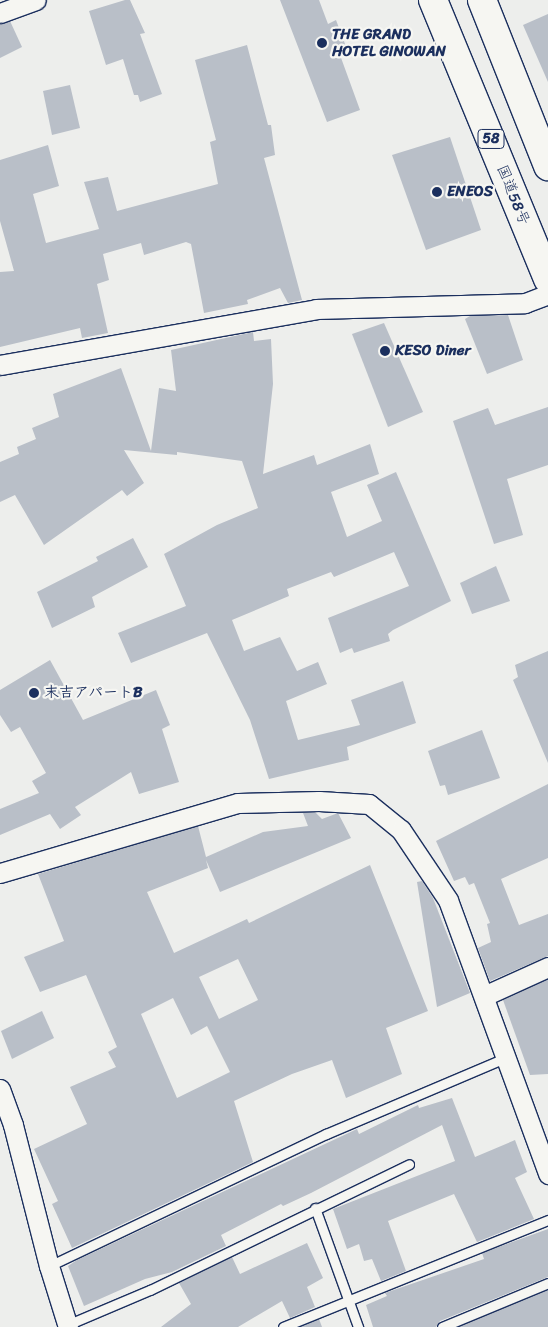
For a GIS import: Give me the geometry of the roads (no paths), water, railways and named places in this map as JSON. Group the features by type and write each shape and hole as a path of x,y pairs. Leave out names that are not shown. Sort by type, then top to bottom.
{"highway":[{"name":"国道58号","path":"433,0 548,279"},
{"path":"482,0 548,166"}],"street":[{"path":"0,13 36,0"},
{"path":"0,365 316,309 525,303 548,294"},
{"path":"0,873 238,803 319,801 369,804 401,830 448,900 548,1174"},
{"path":"484,996 548,967"},
{"path":"0,1089 13,1126 49,1266 68,1326"}],"lane":[{"path":"49,1266 326,1134 505,1058"},
{"path":"68,1326 150,1290 314,1208 409,1164"},
{"path":"314,1208 358,1327"},
{"path":"283,1327 548,1220"},
{"path":"442,1327 548,1283"}],"place":[{"name":"THE GRAND HOTEL GINOWAN","path":"322,43"},
{"name":"ENEOS","path":"437,192"},
{"name":"KESO Diner","path":"385,351"},
{"name":"末吉アパートB","path":"34,693"}]}
